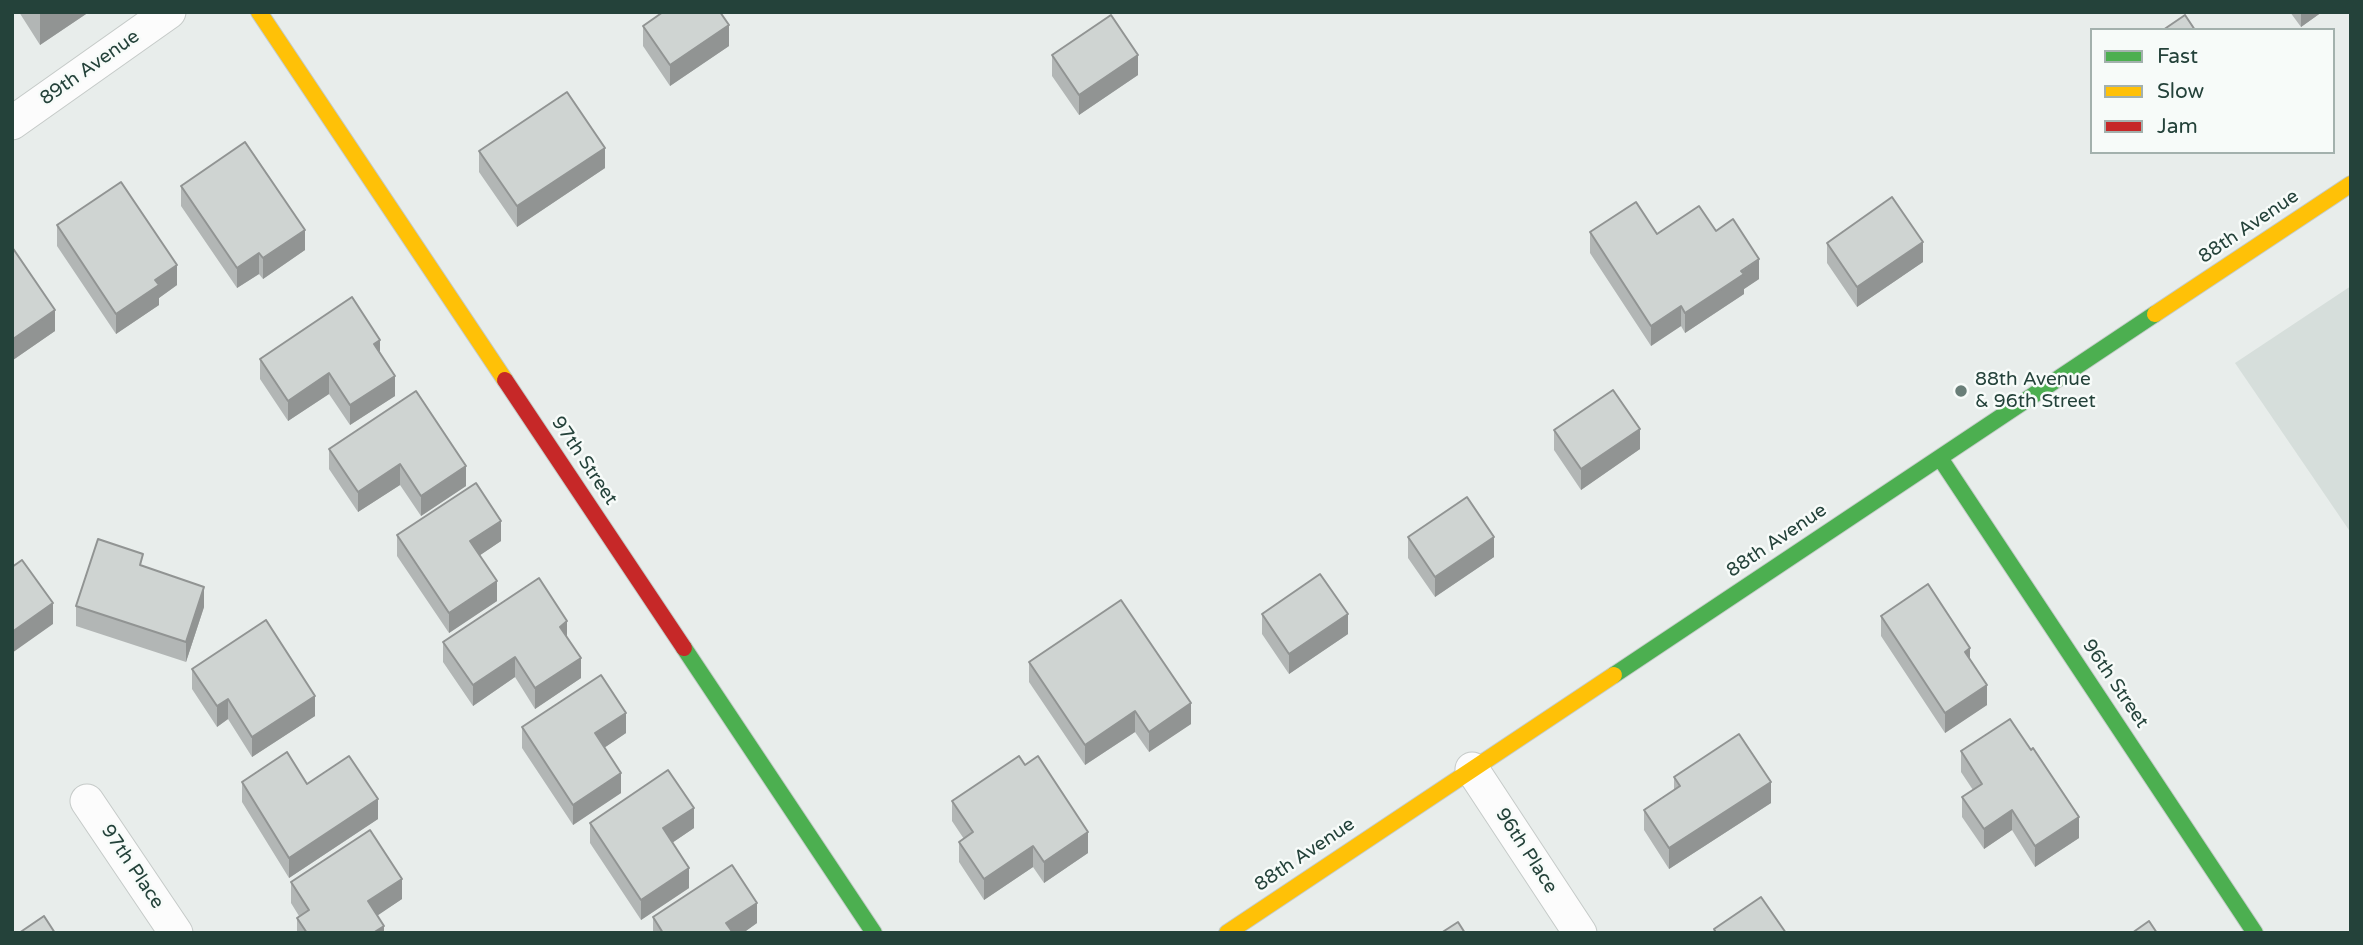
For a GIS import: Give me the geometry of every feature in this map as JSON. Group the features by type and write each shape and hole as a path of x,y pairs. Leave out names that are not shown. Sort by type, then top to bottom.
{"street":[{"name":"89th Avenue","path":"12,123 169,12"},
{"name":"97th Street","path":"259,12 874,933"},
{"name":"88th Avenue","path":"1227,933 2351,184"},
{"name":"96th Street","path":"1940,458 2255,933"},
{"name":"96th Place","path":"1472,769 1580,933"},
{"name":"97th Place","path":"87,801 176,933"}],"shaded area":[{"path":"2351,286 2351,533 2235,363"}],"building":[{"path":"663,12 720,12 729,25 670,65 643,26"},
{"path":"1111,15 1138,55 1079,95 1052,55"},
{"path":"2185,15 2194,28 2166,28"},
{"path":"567,92 605,148 517,206 479,151"},
{"path":"245,142 305,230 263,258 259,253 237,268 181,186"},
{"path":"121,182 177,265 155,280 159,285 116,314 57,225"},
{"path":"1892,197 1923,242 1857,287 1827,243"},
{"path":"1636,202 1657,234 1699,206 1716,231 1733,219 1759,259 1741,271 1744,274 1685,313 1681,306 1651,326 1590,232"},
{"path":"12,247 55,310 13,339 12,338"},
{"path":"352,297 380,340 374,344 395,376 350,405 329,373 288,401 260,359"},
{"path":"1613,390 1640,429 1581,469 1554,430"},
{"path":"416,391 466,466 421,496 400,464 358,492 329,449"},
{"path":"476,483 501,521 470,541 497,581 449,613 397,535"},
{"path":"1467,497 1494,537 1435,577 1408,537"},
{"path":"98,539 143,554 140,565 204,587 186,642 76,606"},
{"path":"22,560 53,603 12,632 12,567"},
{"path":"1320,574 1348,614 1289,654 1262,614"},
{"path":"539,578 567,621 560,627 581,658 535,688 515,657 473,685 443,642"},
{"path":"1928,584 1970,648 1965,652 1987,685 1945,713 1881,616"},
{"path":"1121,600 1191,703 1149,732 1135,711 1085,745 1029,662"},
{"path":"266,620 315,696 252,737 228,699 217,706 192,669"},
{"path":"601,675 626,713 595,733 621,773 573,805 522,727"},
{"path":"2010,719 2031,750 2033,748 2079,817 2035,846 2012,810 1984,829 1962,797 1982,784 1961,751"},
{"path":"1739,734 1771,782 1669,848 1644,810 1680,786 1674,777"},
{"path":"287,752 307,784 349,756 378,799 289,858 242,782"},
{"path":"1019,756 1025,765 1038,756 1088,832 1044,862 1033,846 984,879 959,842 973,832 952,801"},
{"path":"668,770 694,808 663,828 689,868 641,900 590,823"},
{"path":"370,830 402,879 368,901 384,926 373,933 307,933 297,918 309,910 291,882"},
{"path":"732,865 757,903 726,923 733,933 663,933 653,917"},
{"path":"1761,897 1786,933 1716,933 1714,929"},
{"path":"44,916 55,933 19,933"},
{"path":"2149,921 2157,933 2132,933"},
{"path":"1458,922 1465,933 1441,933"}],"traffic: fast":[{"path":"1614,675 2155,314"},
{"path":"1940,458 2255,933"},
{"path":"684,648 874,933"}],"traffic: slow":[{"path":"259,12 505,380"},
{"path":"2155,314 2351,184"},
{"path":"1227,933 1614,675"}],"traffic: jam":[{"path":"505,380 684,648"}],"place":[{"name":"88th Avenue & 96th Street","path":"1961,391"}]}
